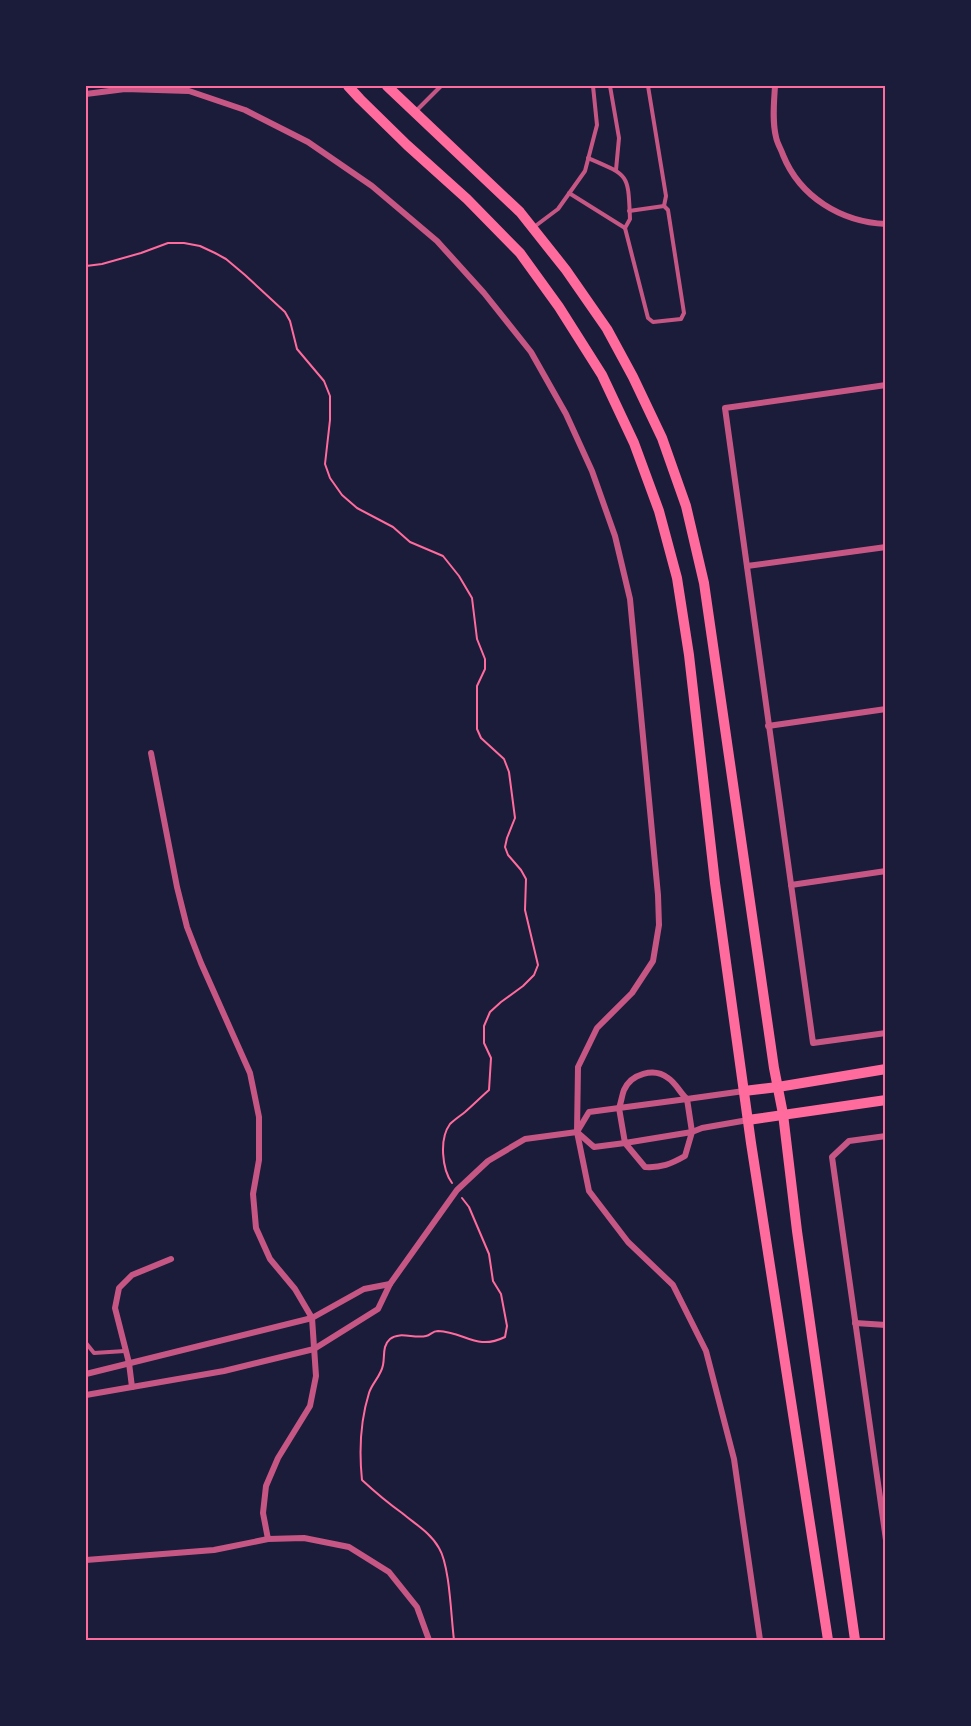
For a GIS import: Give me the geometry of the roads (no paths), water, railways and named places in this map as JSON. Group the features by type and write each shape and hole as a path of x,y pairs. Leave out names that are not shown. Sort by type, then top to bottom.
{"main road":[{"path":"348,86 407,145 467,199 520,253 559,307 602,375 634,443 659,511 677,578 689,655 715,883 766,1248 815,1547 828,1641"},
{"path":"387,86 520,212 566,270 607,329 633,377 663,438 686,506 706,595 783,1114 797,1231 855,1641"},
{"path":"744,1091 885,1069"},
{"path":"748,1120 885,1100"}],"street":[{"path":"775,86 776,138 787,164 804,189 827,207 849,218 872,224 885,224"},
{"path":"86,94 125,89 189,91 245,110 309,142 372,186 437,241 484,293 531,352 566,414 592,471 615,536 630,599 659,925 653,961 632,993 597,1028 578,1067 577,1132 589,1191 628,1242 673,1285 706,1351 734,1459 760,1641"},
{"path":"885,385 725,408 813,1043 885,1033"},
{"path":"747,566 885,547"},
{"path":"768,726 885,709"},
{"path":"151,753 187,927 250,1073 259,1117 260,1160 253,1194 256,1228 270,1259 295,1289 312,1318 316,1376 310,1406 278,1458 266,1486 263,1513 268,1539"},
{"path":"791,885 885,872"},
{"path":"657,1072 668,1078 687,1099 692,1132 685,1156 671,1164 657,1168 645,1167 625,1143 620,1108 624,1089 633,1079 646,1073 657,1072"},
{"path":"577,1132 590,1112 744,1091"},
{"path":"86,1395 224,1371 314,1349 378,1309 390,1284 457,1190 488,1161 525,1139 577,1132 594,1147 692,1132 702,1128 748,1120"},
{"path":"885,1136 849,1142 832,1157 883,1507 885,1540"},
{"path":"132,1387 129,1363 115,1308 119,1288 132,1275 171,1259"},
{"path":"86,1374 312,1318 364,1289 390,1284"},
{"path":"855,1323 885,1325"},
{"path":"86,1560 214,1550 268,1539 304,1538 349,1547 389,1572 417,1608 429,1641"}],"lane":[{"path":"414,113 441,86"},
{"path":"532,228 558,209 585,171 597,125 593,86"},
{"path":"610,86 619,138 616,170"},
{"path":"648,86 666,196 664,206"},
{"path":"588,158 616,170 624,177 628,187 629,211 629,223 625,228"},
{"path":"569,193 625,228 648,318 653,322 681,319 684,313 668,210 664,206"},
{"path":"629,211 664,206"},
{"path":"86,1342 94,1353 125,1351"}]}
